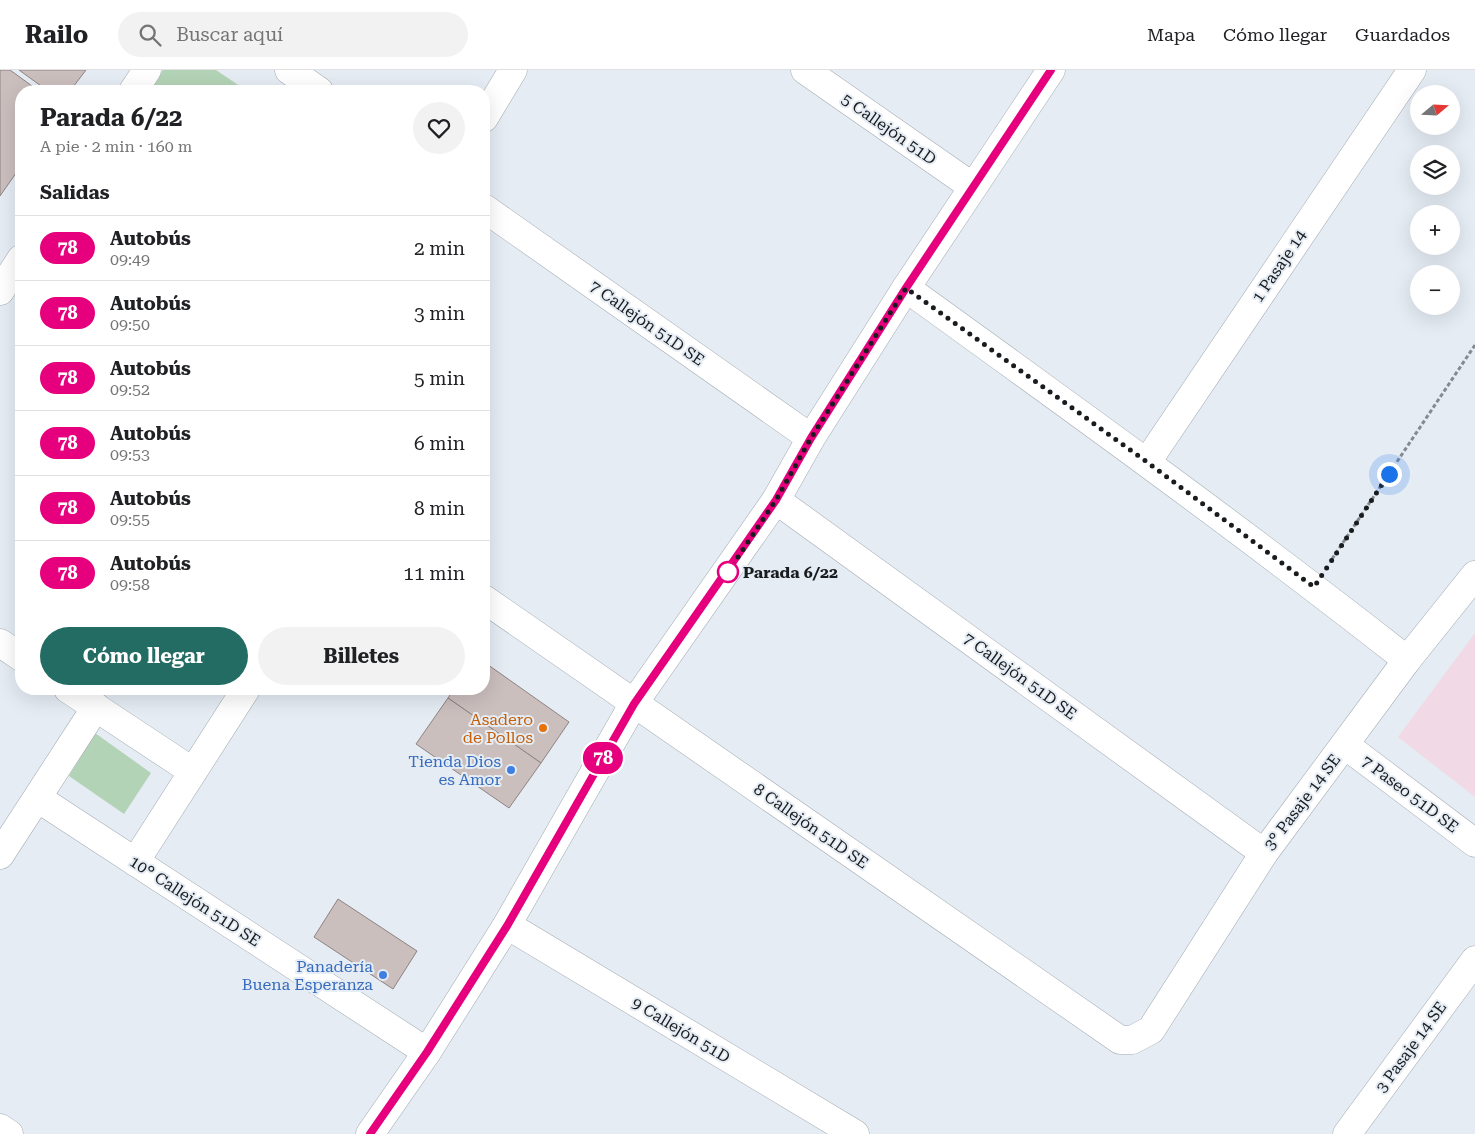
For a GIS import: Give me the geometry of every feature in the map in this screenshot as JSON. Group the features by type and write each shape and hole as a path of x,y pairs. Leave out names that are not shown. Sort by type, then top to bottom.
{"street":[{"path":"137,85 147,70"},
{"path":"288,70 310,85"},
{"path":"490,108 514,70"},
{"name":"5 Callejón 51D","path":"805,70 973,187"},
{"path":"379,1131 507,926 634,704 776,500 811,438 906,288 1051,70"},
{"name":"1 Pasaje 14","path":"1147,462 1412,70"},
{"name":"7 Callejón 51D SE","path":"490,212 811,438"},
{"path":"906,288 1147,462 1314,587 1407,660"},
{"name":"7 Callejón 51D SE","path":"776,500 1264,853"},
{"name":"3° Pasaje 14 SE","path":"1142,1037 1151,1030 1264,853 1407,660 1475,575"},
{"name":"8 Callejón 51D SE","path":"490,603 1120,1040 1142,1037"},
{"path":"0,643 15,654"},
{"path":"77,695 192,771"},
{"path":"135,862 242,695"},
{"path":"0,855 39,798 96,707"},
{"name":"7 Paseo 51D SE","path":"1345,745 1475,843"},
{"name":"10° Callejón 51D SE","path":"39,798 427,1052"},
{"name":"9 Callejón 51D","path":"507,926 855,1134"},
{"name":"3 Pasaje 14 SE","path":"1347,1134 1475,960"},
{"path":"0,1128 9,1134"}],"path":[{"path":"1314,587 1475,345"}],"shaded area":[{"path":"1475,633 1475,797 1398,737"}],"green space":[{"path":"163,70 216,70 238,85 153,85"},
{"path":"95,733 151,773 124,814 69,776"}],"building":[{"path":"0,70 10,70 31,85 15,85 15,175 0,196"},
{"path":"19,70 86,70 75,85 40,85"},
{"path":"490,666 569,722 541,763 448,698 450,695 490,695"},
{"path":"448,698 541,763 509,808 416,744"},
{"path":"338,899 417,951 393,989 314,937"}],"bus line":[{"name":"78","path":"370,1134 427,1052 507,926 634,704 728,572 776,500 811,438 906,288 1051,70"}],"place":[{"name":"Parada 6/22","path":"728,572"},
{"name":"Asadero de Pollos","path":"543,728"},
{"name":"Tienda Dios es Amor","path":"511,770"},
{"name":"Panadería Buena Esperanza","path":"383,975"}],"route":[{"path":"728,572 776,500 811,438 906,288 1147,462 1314,587 1389,474"}]}
